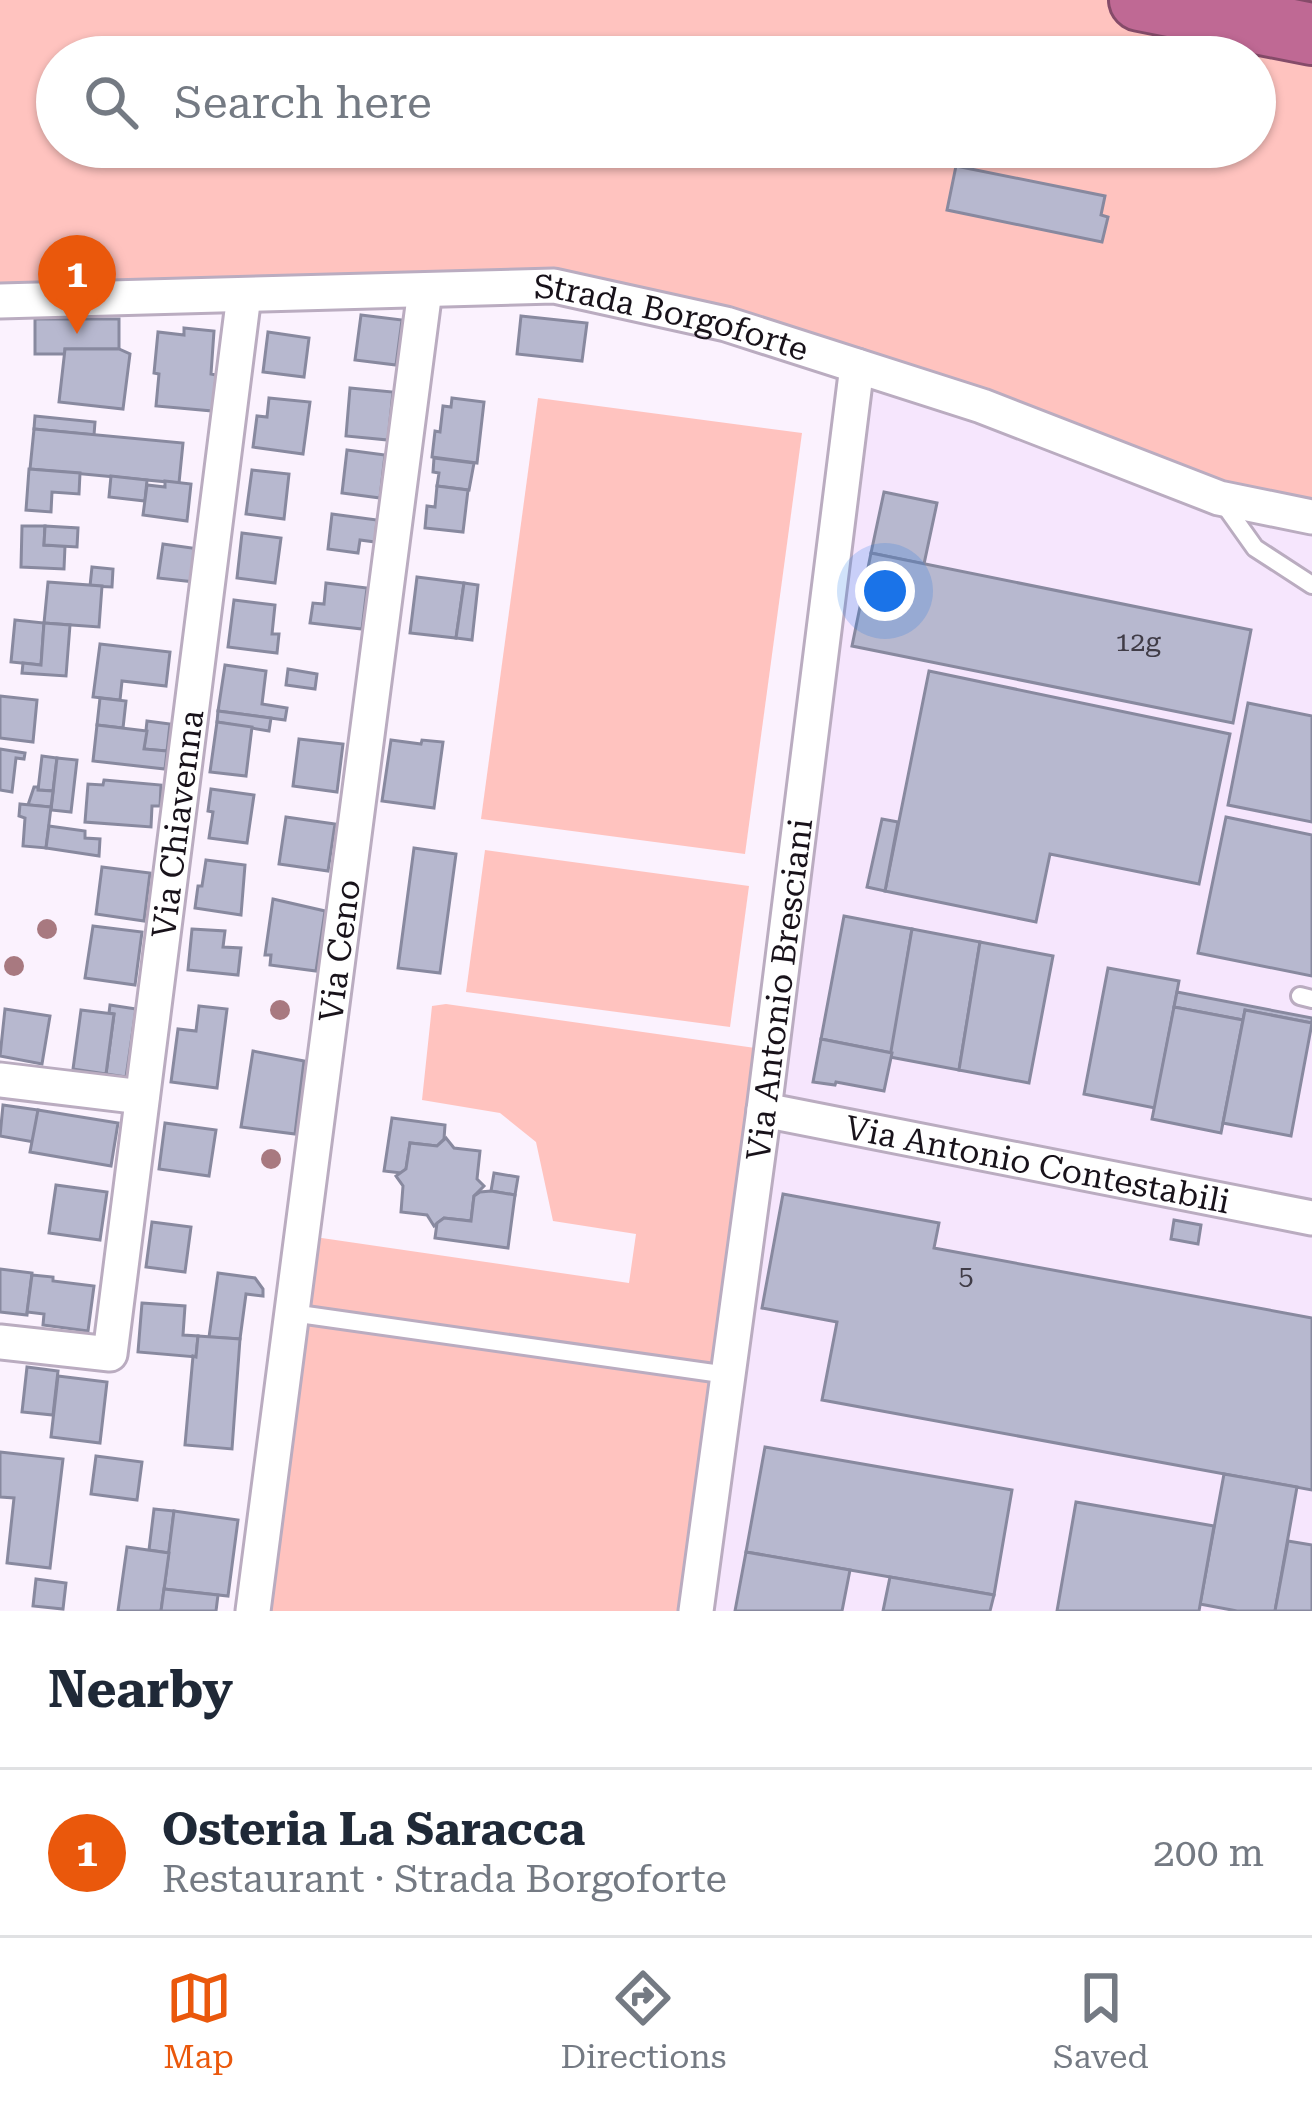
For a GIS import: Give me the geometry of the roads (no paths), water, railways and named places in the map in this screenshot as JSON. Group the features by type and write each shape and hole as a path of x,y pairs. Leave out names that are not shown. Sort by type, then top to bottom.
{"highway":[{"path":"1140,0 1312,34"}],"street":[{"name":"Strada Borgoforte","path":"0,301 554,286 725,325 982,406 1219,498 1312,518"},
{"name":"Via Ceno","path":"253,1611 424,290"},
{"name":"Via Chiavenna","path":"0,1342 110,1354 244,295"},
{"name":"Via Antonio Bresciani","path":"696,1611 857,366"},
{"path":"0,1080 142,1097"},
{"name":"Via Antonio Contestabili","path":"764,1110 1312,1218"}],"lane":[{"path":"1219,498 1255,548 1312,585"},
{"path":"292,1312 728,1375"}],"place":[{"name":"Osteria La Saracca","path":"77,334"}]}
